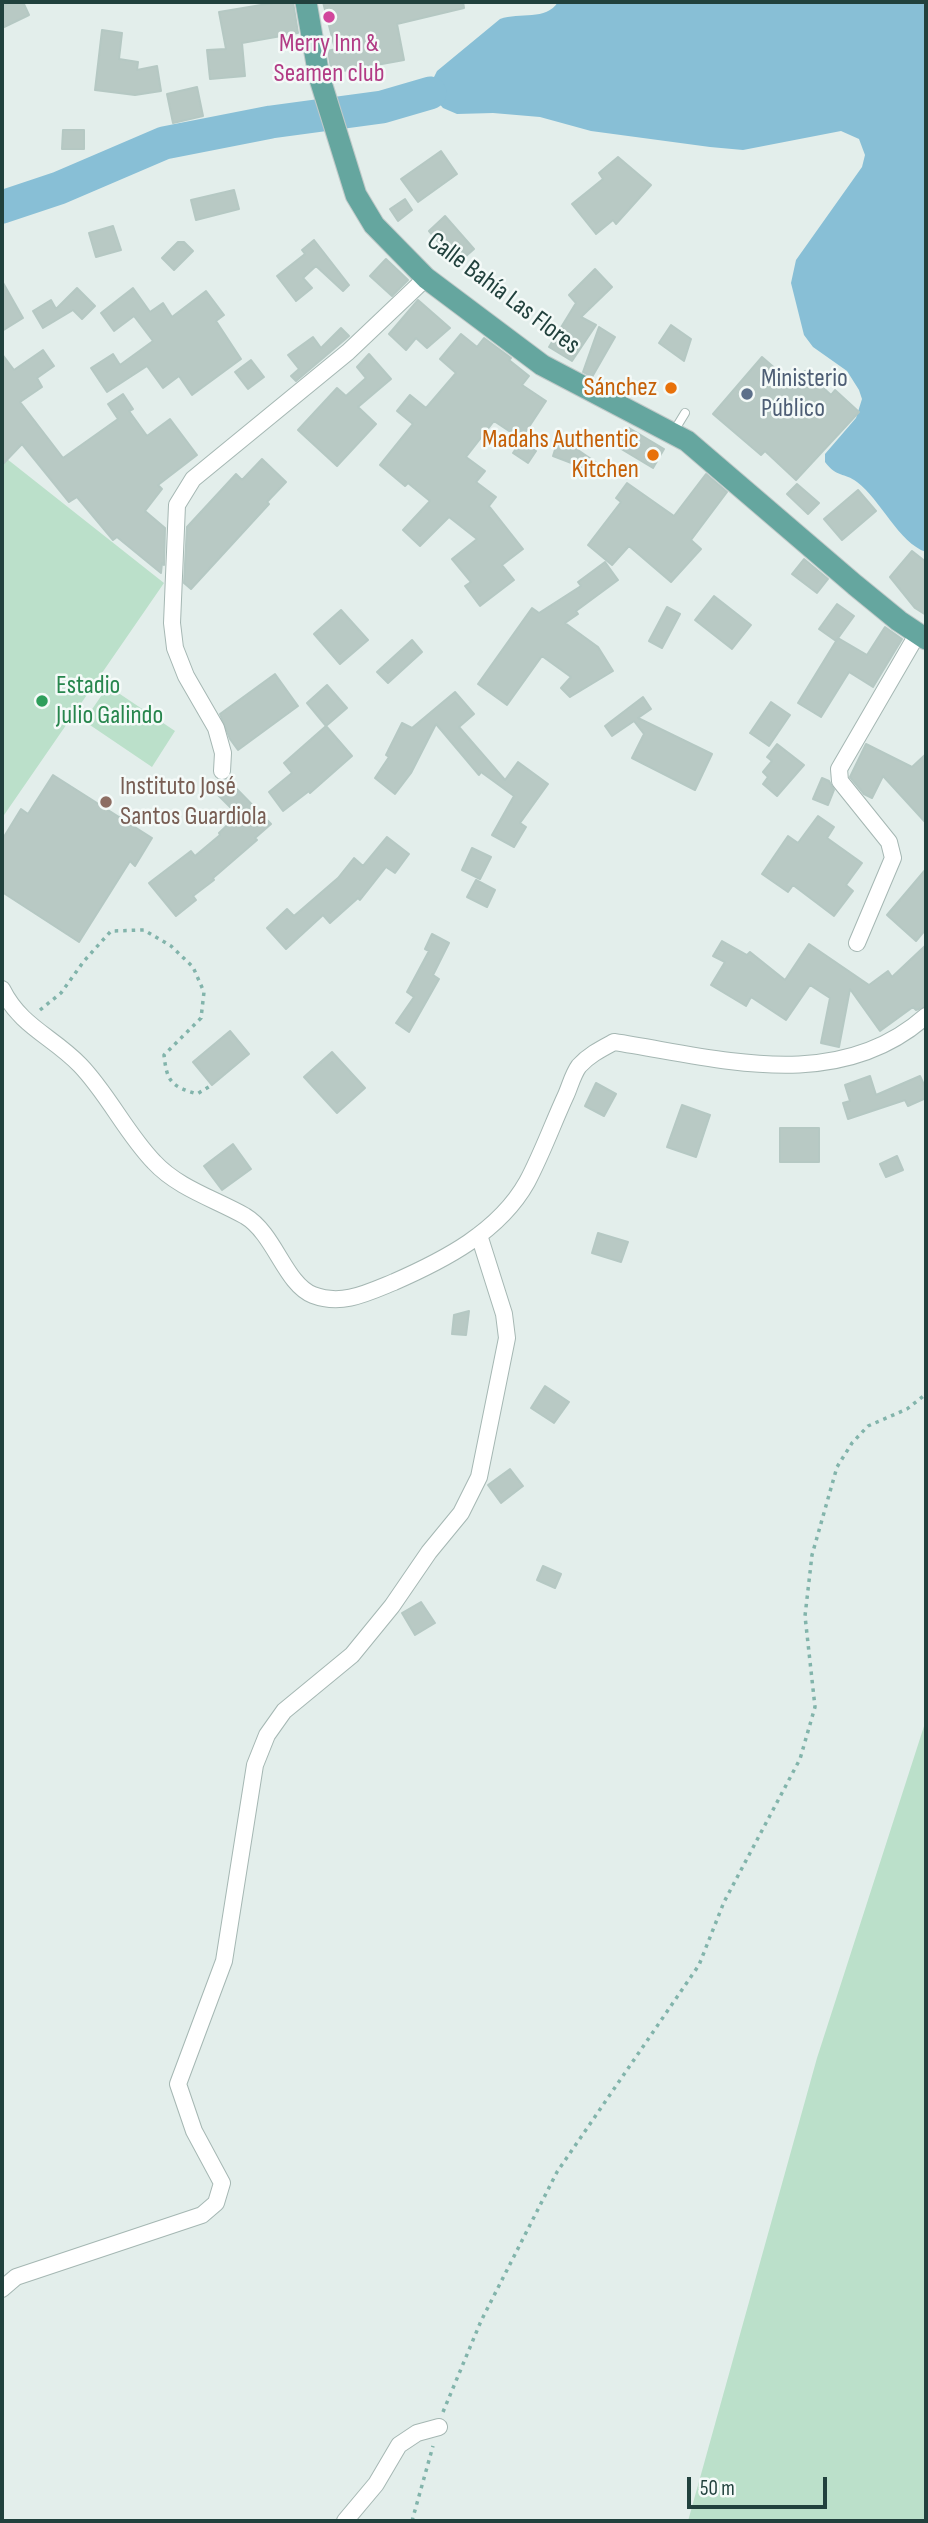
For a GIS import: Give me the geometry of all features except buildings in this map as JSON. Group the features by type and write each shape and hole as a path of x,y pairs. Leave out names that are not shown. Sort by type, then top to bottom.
{"main road":[{"name":"Calle Bahía Las Flores","path":"306,2 319,76 356,195 374,225 426,278 542,365 681,442 864,593 922,636"}],"street":[{"path":"222,771 223,753 216,729 186,676 175,648 172,622 177,505 194,479 348,352 426,278"},
{"path":"857,943 892,858 889,842 840,781 839,769 922,636"},
{"path":"2,989 9,1004 25,1022 56,1043 82,1066 155,1164 191,1189 247,1218 266,1236 295,1282 311,1294 332,1300 359,1297 408,1276 479,1235 500,1218 526,1183 578,1068 596,1052 614,1042 766,1066 829,1062 876,1049 908,1033 926,1016"},
{"path":"2,2289 16,2277 202,2215 216,2203 222,2183 194,2131 178,2084 224,1961 255,1765 267,1735 284,1711 352,1655 392,1606 429,1552 461,1513 479,1477 507,1338 504,1314 479,1235"},
{"path":"345,2521 376,2484 399,2445 417,2433 439,2427"}],"lane":[{"path":"681,442 685,413"}],"path":[{"path":"25,1022 61,993 84,961 111,931 144,930 171,946 193,967 204,992 201,1018 164,1055 166,1075 176,1086 197,1094 212,1085"},
{"path":"412,2521 445,2404 481,2321 557,2172 699,1965 724,1902 800,1759 815,1707 805,1616 812,1555 837,1467 852,1443 868,1426 907,1409 926,1394"}],"green space":[{"name":"Estadio Julio Galindo","path":"2,455 164,583 2,818"},
{"path":"108,686 175,731 152,767 84,721"},
{"path":"926,1720 926,2521 688,2521 817,2058"}],"water":[{"path":"558,2 926,2 926,552 907,540 865,490 852,479 837,473 825,462 825,454 856,418 862,399 847,371 813,347 804,335 791,283 796,260 862,167 865,155 859,139 841,131 743,150 710,147 591,131 540,117 493,113 457,114 443,108 430,93 437,71 500,19 547,12"}],"waterway":[{"path":"2,207 59,188 164,143 271,122 382,107 430,93"}],"place":[{"name":"Merry Inn & Seamen club","path":"329,17"},
{"name":"Sánchez","path":"671,388"},
{"name":"Ministerio Público","path":"747,394"},
{"name":"Madahs Authentic Kitchen","path":"653,455"},
{"name":"Estadio Julio Galindo","path":"42,701"},
{"name":"Instituto José Santos Guardiola","path":"106,802"}]}
